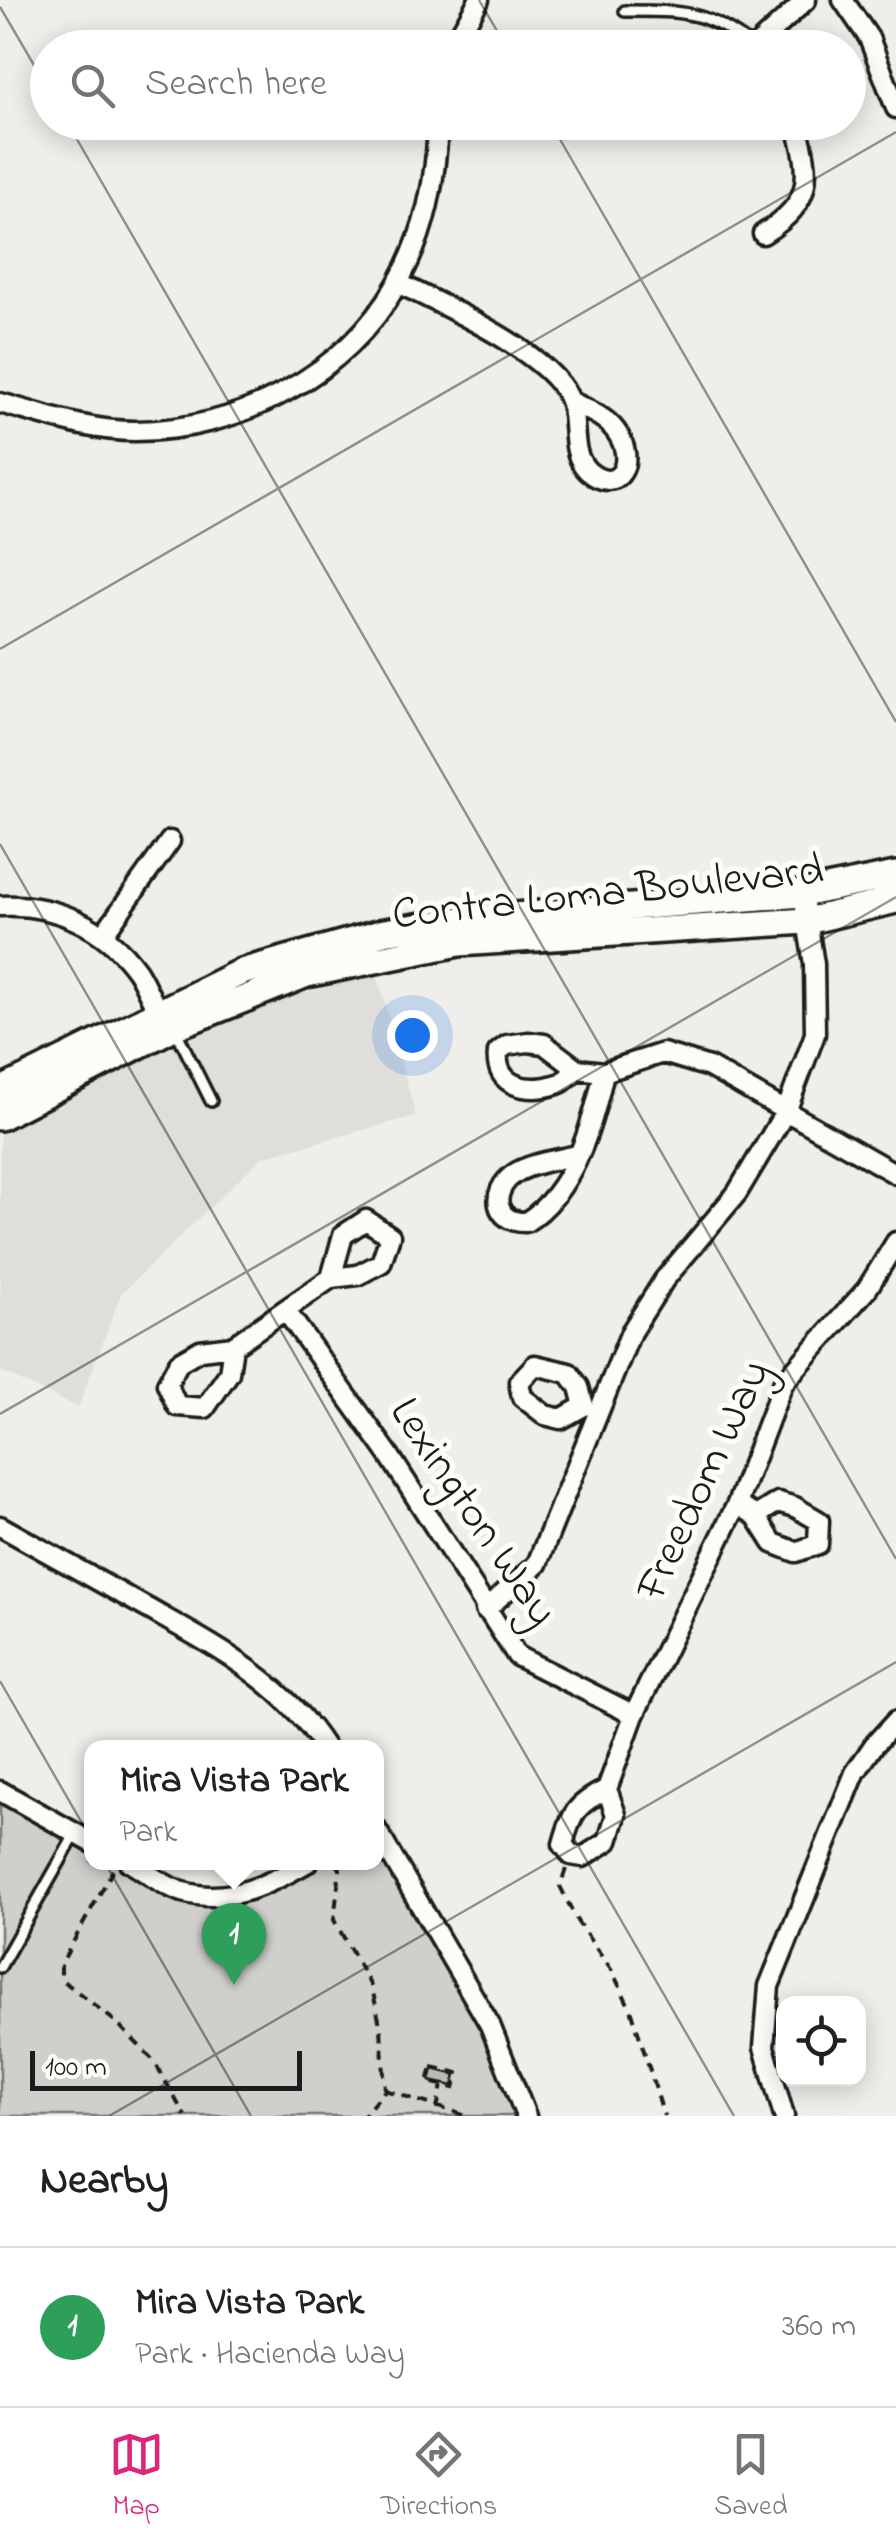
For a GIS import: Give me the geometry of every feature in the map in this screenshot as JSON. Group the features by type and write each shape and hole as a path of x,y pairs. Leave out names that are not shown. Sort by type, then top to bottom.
{"main road":[{"name":"Contra Loma Boulevard","path":"0,1116 241,972 384,932 460,920 802,894 896,875"},
{"name":"Contra Loma Boulevard","path":"0,1091 166,1020 307,974 459,943 806,921 896,900"}],"street":[{"path":"462,30 479,0"},
{"path":"773,30 806,0"},
{"path":"843,0 864,30"},
{"path":"866,32 896,108"},
{"path":"0,403 73,423 131,431 180,428 236,413 288,390 332,360 372,320 398,284 430,202 436,140"},
{"path":"763,234 800,203 808,184 801,140"},
{"path":"398,284 481,324 554,375 570,400"},
{"path":"103,935 170,841"},
{"path":"485,1610 536,1564 592,1410 631,1332 664,1280 736,1193 787,1109 814,1034 814,964 802,894"},
{"path":"0,906 52,911 103,935 138,974 166,1020"},
{"path":"577,1069 604,1072 663,1053 709,1067 896,1174"},
{"path":"577,1155 514,1175 498,1194 497,1205 503,1216 515,1223 526,1222 553,1199 577,1155 593,1122 604,1072"},
{"name":"Freedom Way","path":"608,1789 634,1716 737,1504 783,1383 868,1290 896,1242"},
{"path":"233,1346 330,1278"},
{"name":"Lexington Way","path":"286,1311 389,1455 516,1656 634,1716"},
{"path":"737,1504 756,1516"},
{"path":"0,1526 224,1651 269,1682 311,1725 320,1740"},
{"path":"784,2116 764,2047 769,1986 855,1774 874,1744 896,1721"},
{"path":"608,1789 616,1816 608,1841 583,1858 570,1855 563,1844 570,1820 582,1802 608,1789"},
{"path":"0,1791 84,1838"},
{"path":"384,1843 490,2025 526,2116"},
{"path":"142,1870 182,1892 221,1897 268,1886 295,1870"}],"lane":[{"path":"625,11 685,10 731,30"},
{"path":"166,1020 210,1101"},
{"path":"0,1967 4,1951 84,1838"}],"path":[{"path":"570,1855 560,1886 577,1922 612,1972 632,2012 664,2116"},
{"path":"113,1870 61,1964 61,1979 116,2022 154,2062 185,2116"},
{"path":"340,1870 334,1920 372,1988 381,2030 384,2090 363,2116"},
{"path":"432,2067 458,2074 454,2088 442,2085 428,2082 432,2067"},
{"path":"437,2109 442,2085"},
{"path":"384,2090 467,2116"}],"shaded area":[{"path":"377,974 416,1116 262,1157 121,1294 78,1408 0,1371 0,1130 262,1004"},
{"path":"0,1791 84,1838 84,1870 142,1870 182,1892 221,1897 290,1870 384,1870 384,1841 446,1944 526,2116 0,2116"}],"building":[{"path":"433,2069 456,2075 453,2086 430,2081"}],"place":[{"name":"Mira Vista Park","path":"234,1985"}]}
